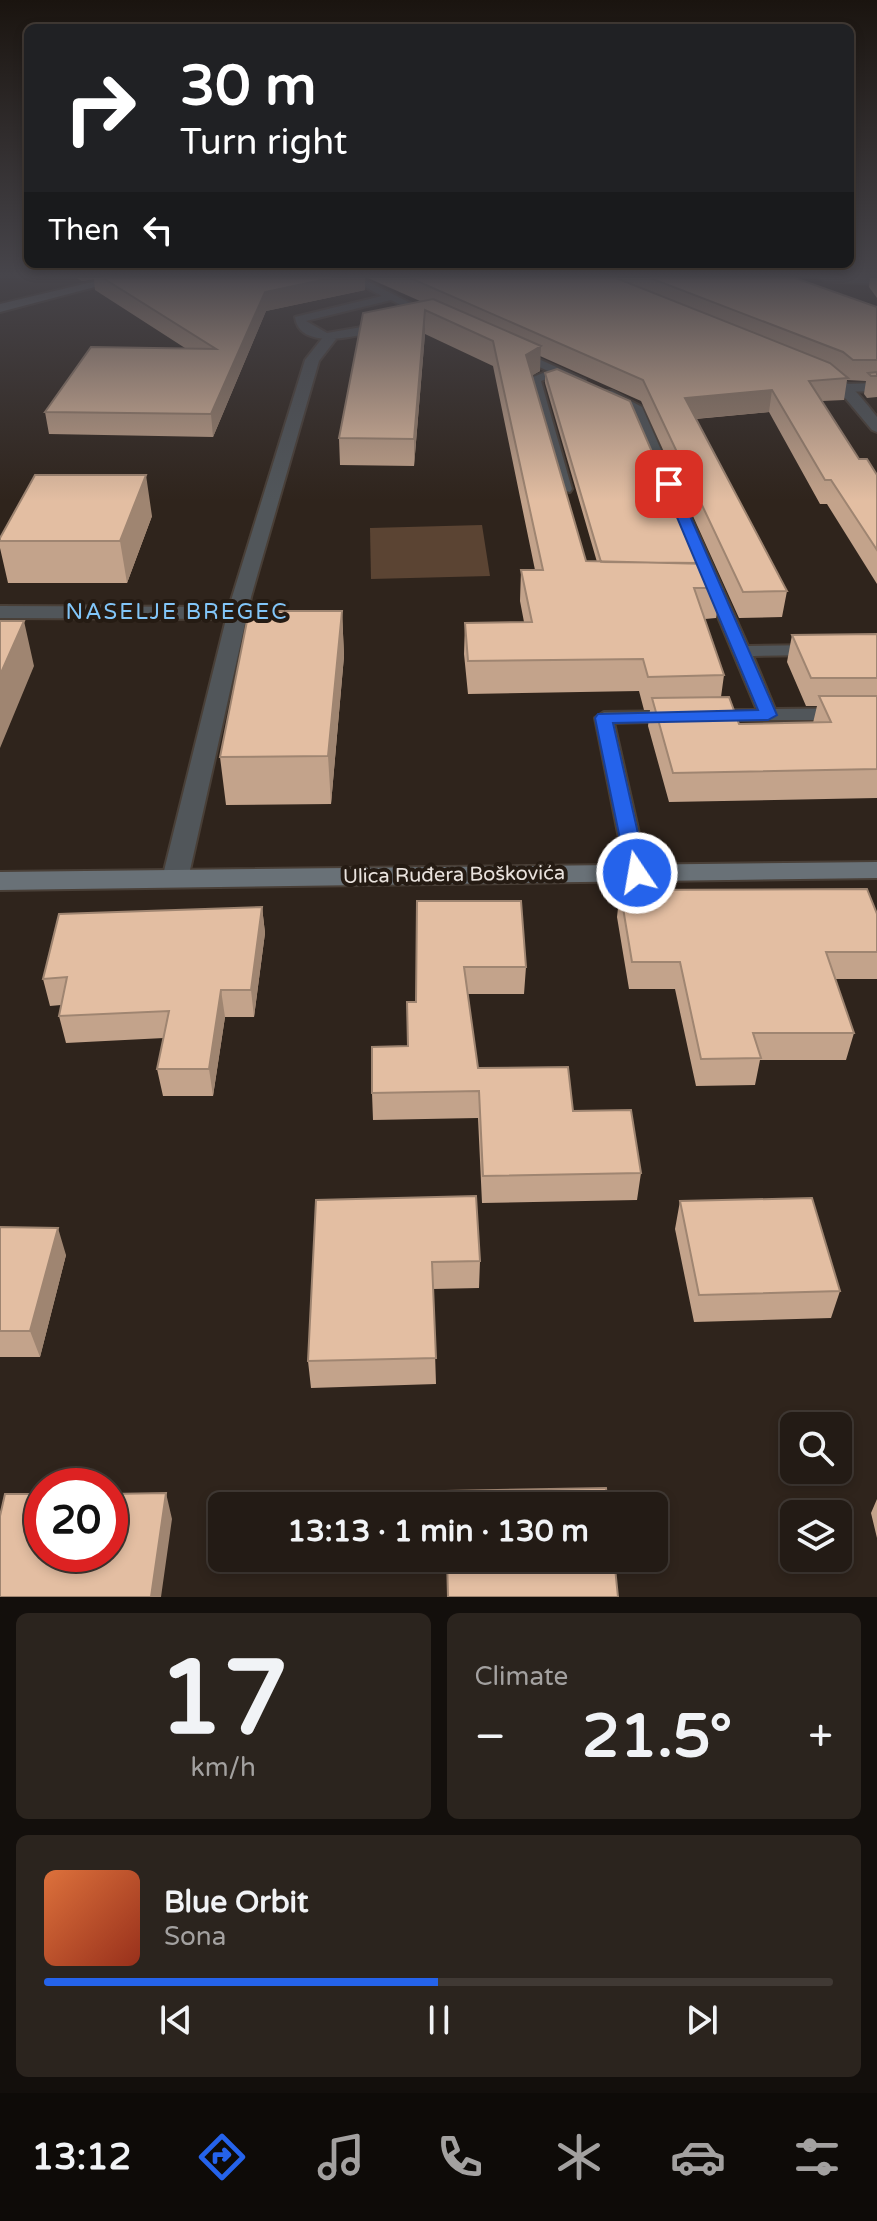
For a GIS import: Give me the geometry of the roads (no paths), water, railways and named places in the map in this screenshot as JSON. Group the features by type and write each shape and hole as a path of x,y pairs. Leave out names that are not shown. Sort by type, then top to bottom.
{"street":[{"path":"175,879 237,613 316,353"},
{"path":"804,365 843,388 877,427"},
{"path":"0,612 237,613"},
{"name":"Ulica Ruđera Boškovića","path":"0,881 877,870"}],"lane":[{"path":"516,353 636,407 706,586 742,651 768,715"},
{"path":"560,371 534,379 568,499"},
{"path":"843,388 877,387"},
{"path":"742,651 832,649"},
{"path":"637,873 604,718 877,714"}],"district":[{"name":"NASELJE BREGEC","path":"177,612"}]}
